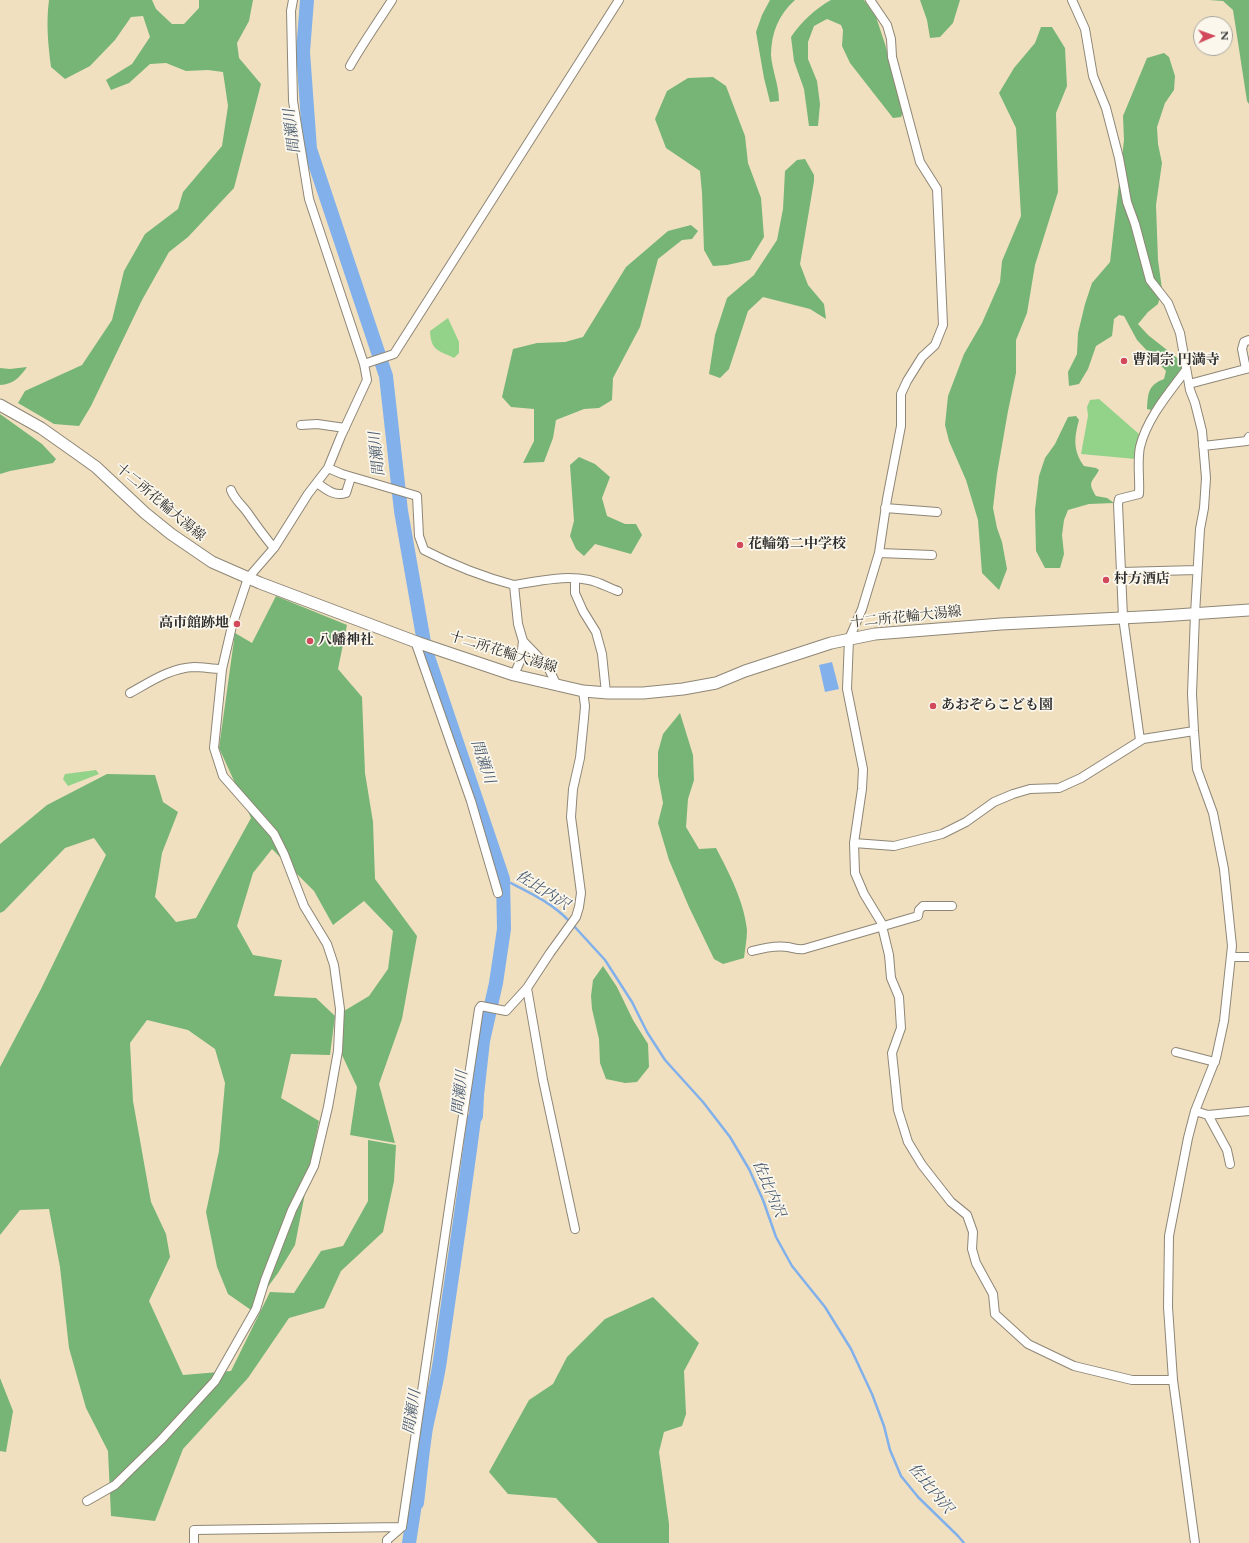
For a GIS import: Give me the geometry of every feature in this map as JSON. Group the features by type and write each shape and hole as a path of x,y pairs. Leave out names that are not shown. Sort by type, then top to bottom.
{"main road":[{"name":"十二所花輪大湯線","path":"0,405 41,428 96,467 145,513 195,552 212,562 248,578 417,642 451,652 514,675 584,691 606,693 643,693 682,690 716,683 752,669 830,643 875,634 1001,624 1249,610"}],"street":[{"path":"87,1501 115,1485 160,1440 215,1381 256,1309 265,1280 292,1210 314,1166 328,1107 338,1051 340,1009 334,966 327,944 304,906 284,854 274,834 222,776 214,748 222,669 232,626 248,578 274,548 308,494 328,468 367,380 367,363 309,199 293,101 293,0"},
{"path":"350,66 366,37 375,27 392,0"},
{"path":"367,363 394,354 620,0"},
{"path":"870,0 887,25 891,40 892,57 920,162 937,189 943,325 935,345 922,357 901,394 901,426 885,508 879,553 862,609 849,639 847,690 863,769 862,789 854,843 855,872 864,894 881,922 889,955 890,978 899,996 901,1028 892,1053 898,1110 908,1142 922,1165 951,1202 967,1215 973,1232 972,1249 976,1263 993,1294 995,1314 1028,1344 1074,1366 1132,1380 1173,1380"},
{"path":"1072,0 1085,29 1093,76 1106,108 1119,158 1127,202 1135,224 1150,280 1168,303 1180,333 1189,384 1202,431 1206,478 1197,570 1192,694 1197,769 1213,813 1224,869 1232,946 1224,1021 1215,1062 1195,1111 1188,1138 1169,1236 1168,1308 1173,1380 1195,1543"},
{"path":"1189,384 1248,368 1242,349 1244,342 1249,340"},
{"path":"1140,740 1123,617 1118,504 1119,499 1140,494 1140,449 1146,429 1162,402 1186,370"},
{"path":"301,425 317,424 345,428"},
{"path":"1203,446 1247,441 1249,437"},
{"path":"328,468 351,477 417,496 419,536 424,550 465,569 514,585 544,580 575,579 590,580 618,591"},
{"path":"317,482 334,494 341,495 346,493 351,477"},
{"path":"231,490 233,495 261,533 274,548"},
{"path":"885,508 937,512"},
{"path":"879,553 932,555"},
{"path":"1121,572 1197,570"},
{"path":"575,579 575,593 583,611 596,632 602,654 606,693"},
{"path":"514,585 518,624 523,641 521,659 514,675"},
{"path":"523,641 548,667 557,686"},
{"path":"417,642 471,801 498,893"},
{"path":"130,693 159,676 176,670 194,667 222,669"},
{"path":"387,1543 387,1540 402,1527 450,1200 477,1022 481,1006 506,1011 527,988 550,952 576,917 581,893 571,817 573,789 580,758 585,706 584,691"},
{"path":"854,843 894,846 942,834 966,822 994,802 1013,794 1030,789 1059,788 1081,778 1140,740 1194,730"},
{"path":"752,951 764,948 788,947 797,950 804,949 918,916 919,910 923,906 952,906"},
{"path":"1231,957 1249,957"},
{"path":"527,988 543,1080 575,1229"},
{"path":"1176,1052 1215,1062"},
{"path":"1195,1111 1208,1115 1249,1111"},
{"path":"1208,1115 1227,1150 1230,1164"},
{"path":"194,1543 194,1530 402,1527"}],"green space":[{"path":"49,0 152,0 156,9 172,24 184,24 199,8 199,0 253,0 249,21 237,43 239,58 261,84 234,188 188,237 169,252 142,300 91,406 79,426 54,424 18,403 25,391 82,365 112,320 124,271 145,234 178,209 183,192 222,146 228,106 223,72 208,70 186,71 166,63 150,64 129,83 111,90 106,80 132,64 150,37 143,16 131,17 115,40 90,66 65,79 51,67 48,34"},
{"path":"770,0 795,0 784,11 777,24 772,39 771,55 779,101 770,102 756,32 762,15"},
{"path":"831,0 864,0 876,17 885,44 903,112 901,117 893,118 850,63 842,46 843,30 841,25 827,19 814,26 808,42 808,59 817,81 820,104 818,126 809,126 804,89 794,61 791,37 809,16"},
{"path":"920,0 960,0 953,23 940,37 930,38 927,20"},
{"path":"1209,0 1249,0 1249,104 1247,101 1233,10 1223,1"},
{"path":"1041,27 1052,27 1065,48 1067,86 1056,113 1058,192 1035,265 1027,313 1016,340 1016,373 997,474 993,508 1007,569 999,590 982,573 978,520 966,480 949,441 945,425 948,396 964,354 982,323 1000,282 1002,261 1021,216 1016,128 999,93 1014,68 1035,43"},
{"path":"1164,53 1169,57 1175,76 1174,90 1165,103 1157,127 1158,144 1162,163 1156,205 1158,260 1162,289 1158,304 1148,312 1138,324 1148,335 1181,361 1183,370 1151,410 1147,409 1150,390 1155,384 1164,379 1166,371 1137,340 1124,316 1119,315 1114,319 1112,336 1096,346 1088,369 1079,384 1069,386 1068,372 1077,354 1078,333 1092,283 1110,262 1124,140 1123,116 1147,58"},
{"path":"713,77 726,86 745,136 748,163 761,198 764,237 750,260 727,265 713,266 704,250 700,171 666,148 655,119 667,91 688,78"},
{"path":"805,159 814,175 814,181 800,264 808,285 824,304 826,319 810,309 763,297 748,311 729,369 720,378 709,374 715,335 727,298 754,275 777,240 783,209 785,171 797,160"},
{"path":"691,225 698,231 692,239 682,240 658,259 640,327 613,378 612,400 599,408 584,409 556,420 553,438 544,462 523,463 534,441 534,409 511,407 502,397 513,349 537,343 565,342 583,337 626,267 668,231"},
{"path":"448,318 459,342 459,353 454,358 436,349 431,338 430,331"},
{"path":"27,367 13,382 0,385 0,368 10,369"},
{"path":"1099,399 1139,434 1136,459 1081,454 1088,416 1087,407 1090,400"},
{"path":"0,414 42,444 56,459 53,463 0,474"},
{"path":"1076,416 1079,420 1075,439 1076,450 1080,460 1084,466 1099,470 1091,485 1093,491 1096,496 1107,498 1114,503 1089,504 1068,510 1064,520 1062,535 1064,554 1060,568 1045,568 1036,551 1035,510 1039,476 1045,458 1055,444 1068,417"},
{"path":"579,457 595,464 610,477 602,498 607,516 625,524 636,524 642,535 631,554 595,544 584,556 576,549 570,536 574,521 570,465"},
{"path":"276,596 347,625 338,669 362,697 365,773 373,822 375,879 417,936 402,1019 379,1084 395,1143 350,1135 357,1087 342,1055 344,1011 369,996 388,969 393,931 364,901 333,925 314,891 272,849 253,873 237,926 253,955 282,960 274,996 316,998 335,1016 330,1055 291,1054 281,1098 319,1121 295,1245 278,1273 251,1310 228,1294 217,1267 206,1212 219,1151 225,1083 215,1049 188,1030 147,1020 130,1043 133,1101 151,1202 166,1234 170,1257 149,1301 183,1375 231,1371 270,1292 294,1293 321,1251 343,1246 368,1201 368,1140 396,1145 394,1181 383,1232 341,1271 324,1308 289,1318 248,1378 183,1449 155,1521 111,1516 108,1451 86,1408 69,1348 60,1267 49,1209 20,1210 0,1235 0,1067 41,989 106,855 94,838 65,848 4,911 0,913 0,844 47,805 107,774 155,775 163,802 178,812 162,853 155,897 176,922 196,918 251,818 219,748 235,633 252,643"},
{"path":"680,713 693,755 694,780 688,799 686,827 699,849 716,848 726,867 743,908 747,930 744,958 723,964 714,959 689,907 669,860 658,823 663,803 658,776 658,752 663,734"},
{"path":"96,770 99,774 68,786 63,779 65,774"},
{"path":"603,966 617,987 633,1020 648,1044 649,1067 637,1082 625,1083 606,1079 600,1063 599,1039 592,1009 591,996 593,980"},
{"path":"653,1297 699,1343 684,1371 686,1414 682,1426 664,1432 659,1452 669,1524 669,1543 598,1543 556,1498 508,1494 489,1472 529,1400 553,1384 567,1357 605,1319"},
{"path":"0,1378 13,1411 6,1452 0,1451"}],"water":[{"path":"832,662 839,689 825,692 819,665"}],"waterway":[{"name":"間瀬川","path":"307,0 303,52 310,149 386,376 401,511 425,648 503,879 504,929 496,983 483,1041 476,1116 474,1119 440,1363 426,1428 417,1503 415,1504 409,1543"},
{"name":"佐比内沢","path":"503,879 547,903 570,922"},
{"name":"佐比内沢","path":"573,925 605,960 632,1002 647,1032 665,1060 703,1102 730,1137 749,1169 763,1200 776,1237 792,1266 825,1307 851,1349 872,1394 884,1426 890,1450 901,1476 918,1497 964,1543"}],"place":[{"name":"曹洞宗 円満寺","path":"1124,361"},
{"name":"花輪第二中学校","path":"740,545"},
{"name":"村方酒店","path":"1106,580"},
{"name":"高市館跡地","path":"237,624"},
{"name":"八幡神社","path":"310,641"},
{"name":"あおぞらこども園","path":"933,706"}]}
